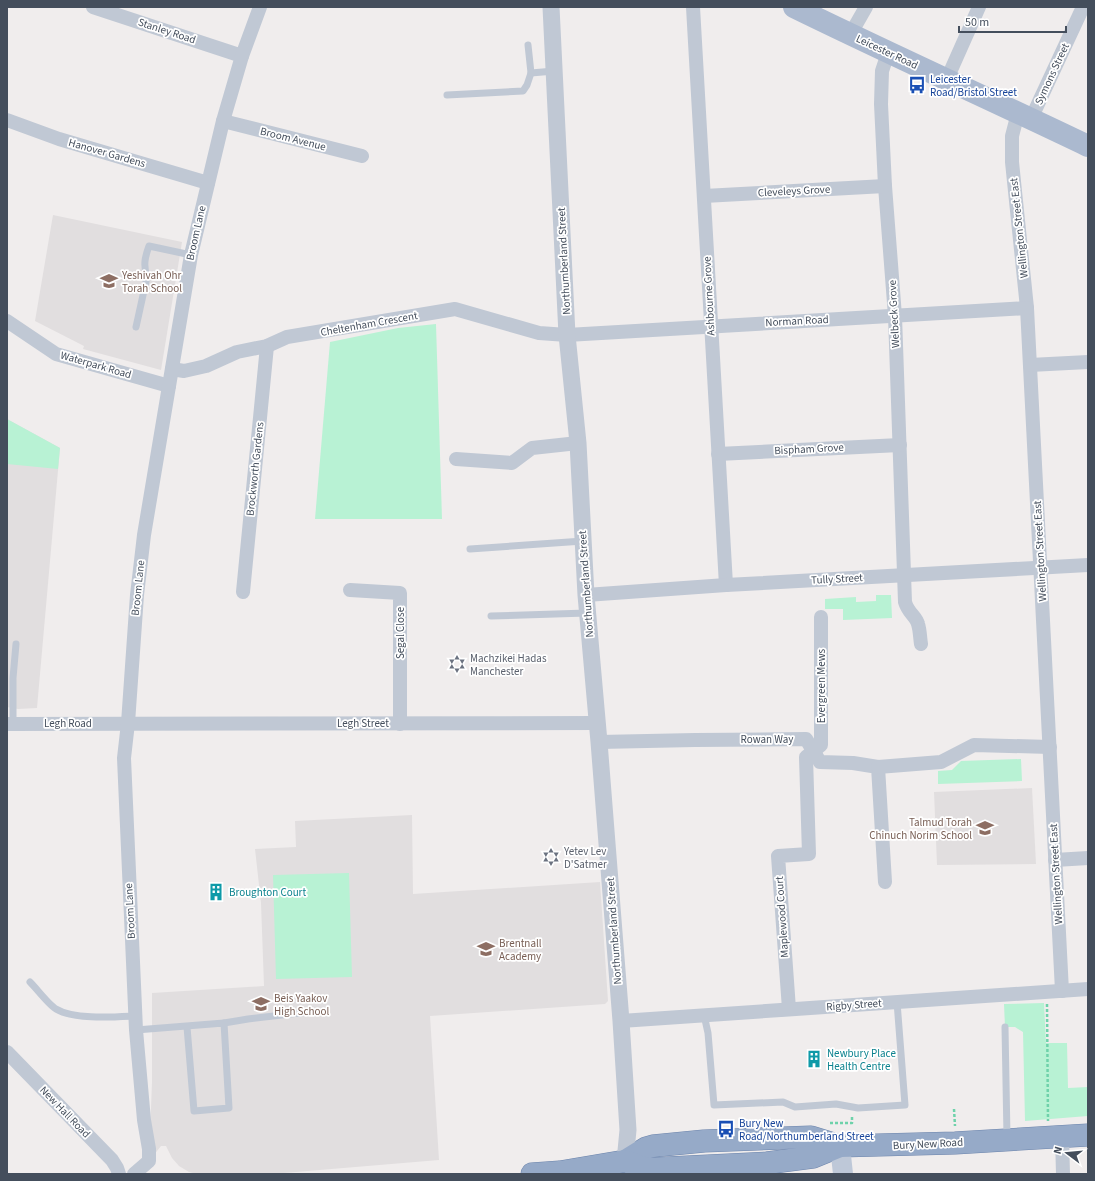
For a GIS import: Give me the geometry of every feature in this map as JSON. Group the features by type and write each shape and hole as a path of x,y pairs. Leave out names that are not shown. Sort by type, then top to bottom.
{"highway":[{"name":"Bury New Road","path":"625,1164 646,1169 735,1169 767,1166 812,1157 840,1146 955,1143 1088,1135"},
{"path":"532,1174 625,1164 646,1148 704,1141 811,1137 840,1146"}],"main road":[{"name":"Leicester Road","path":"794,7 888,53 1088,146"},
{"path":"840,1146 843,1174"}],"street":[{"name":"Stanley Road","path":"93,7 126,12 242,56"},
{"name":"Broom Lane","path":"134,1174 149,1161 135,1016 124,758 128,723 137,595 144,534 191,255 208,183 242,56 260,7"},
{"name":"Northumberland Street","path":"551,7 567,335 578,443 587,613 599,742 628,1130 625,1164"},
{"name":"Ashbourne Grove","path":"693,7 726,585"},
{"path":"850,34 866,7"},
{"path":"947,80 979,7"},
{"name":"Symons Street","path":"1025,116 1083,7"},
{"name":"Welbeck Grove","path":"888,53 882,71 881,104 885,186 895,316 905,602 908,610 916,619 921,644"},
{"name":"Wellington Street East","path":"1025,116 1012,136 1012,162 1027,308 1062,991"},
{"name":"Hanover Gardens","path":"7,120 59,139 208,183"},
{"name":"Broom Avenue","path":"224,121 362,156"},
{"name":"Cleveleys Grove","path":"704,196 885,186"},
{"name":"Norman Road","path":"567,335 1027,308"},
{"name":"Cheltenham Crescent","path":"172,369 184,371 206,366 237,352 266,346 287,337 455,309 539,333 567,335"},
{"name":"Waterpark Road","path":"7,321 56,354 169,386"},
{"name":"Brockworth Gardens","path":"243,592 266,346"},
{"path":"1030,365 1088,362"},
{"path":"456,459 512,463 532,448 578,443"},
{"name":"Bispham Grove","path":"718,454 900,445"},
{"name":"Tully Street","path":"586,595 726,585 1088,565"},
{"name":"Segal Close","path":"350,590 400,593 400,724"},
{"name":"Evergreen Mews","path":"813,751 821,745 821,617"},
{"name":"Legh Street","path":"128,723 400,724 597,722"},
{"name":"Legh Road","path":"10,724 128,723"},
{"name":"Rowan Way","path":"599,742 806,739 820,762 853,763 878,767"},
{"path":"885,882 878,767 941,762 974,745 1050,746"},
{"name":"Maplewood Court","path":"789,1009 778,856 809,854 806,757 813,751"},
{"path":"1055,860 1088,858"},
{"name":"Rigby Street","path":"621,1021 1088,989"},
{"name":"New Hall Road","path":"7,1052 112,1160 119,1174"},
{"path":"1055,1137 1063,1174"}],"lane":[{"path":"447,95 522,90 527,85 530,73 528,45"},
{"path":"530,73 554,71"},
{"path":"136,328 148,277 145,271 145,258 150,246 191,255"},
{"path":"470,549 583,541"},
{"path":"491,616 587,613"},
{"path":"10,724 16,644"},
{"path":"30,982 55,1009 73,1016 135,1016"},
{"path":"704,1015 708,1033 714,1105 783,1102 795,1107 836,1104 858,1108 905,1105 897,1002"},
{"path":"136,1030 187,1027 308,1012"},
{"path":"187,1027 194,1111 229,1108 224,1023"},
{"path":"1005,1027 1007,1139"}],"path":[{"path":"1047,992 1055,1137"},
{"path":"827,1123 852,1123 852,1107"}],"shaded area":[{"name":"Yeshivah Ohr Torah School","path":"53,215 182,242 161,370 83,349 84,346 35,321"},
{"path":"7,419 60,448 37,708 18,709 7,707"},
{"name":"Talmud Torah Chinuch Norim School","path":"1032,788 1036,864 937,865 934,792"},
{"name":"Beis Yaakov High School","path":"412,815 413,894 600,882 608,1001 605,1004 430,1016 439,1160 272,1174 197,1174 189,1172 179,1166 172,1158 166,1146 161,1146 149,1161 152,1082 152,993 264,986 261,903 255,849 296,847 295,821"}],"green space":[{"path":"436,324 442,519 315,519 330,342 398,328"},
{"path":"7,419 60,448 58,469 7,464"},
{"path":"876,595 891,595 892,618 843,620 843,609 825,609 825,599 856,597 856,602 876,601"},
{"path":"1021,759 1022,781 938,784 938,771 952,770 961,761"},
{"path":"349,873 352,977 276,979 273,875"},
{"path":"1044,1003 1046,1043 1067,1043 1068,1088 1088,1087 1088,1116 1025,1121 1023,1032 1015,1027 1005,1027 1004,1004"}],"place":[{"name":"Leicester Road/Bristol Street","path":"917,85"},
{"name":"Yeshivah Ohr Torah School","path":"109,281"},
{"name":"Machzikei Hadas Manchester","path":"457,664"},
{"name":"Talmud Torah Chinuch Norim School","path":"985,828"},
{"name":"Yetev Lev D'Satmer","path":"551,857"},
{"name":"Broughton Court","path":"216,892"},
{"name":"Brentnall Academy","path":"486,949"},
{"name":"Beis Yaakov High School","path":"261,1004"},
{"name":"Newbury Place Health Centre","path":"814,1059"},
{"name":"Bury New Road/Northumberland Street","path":"726,1129"}]}
